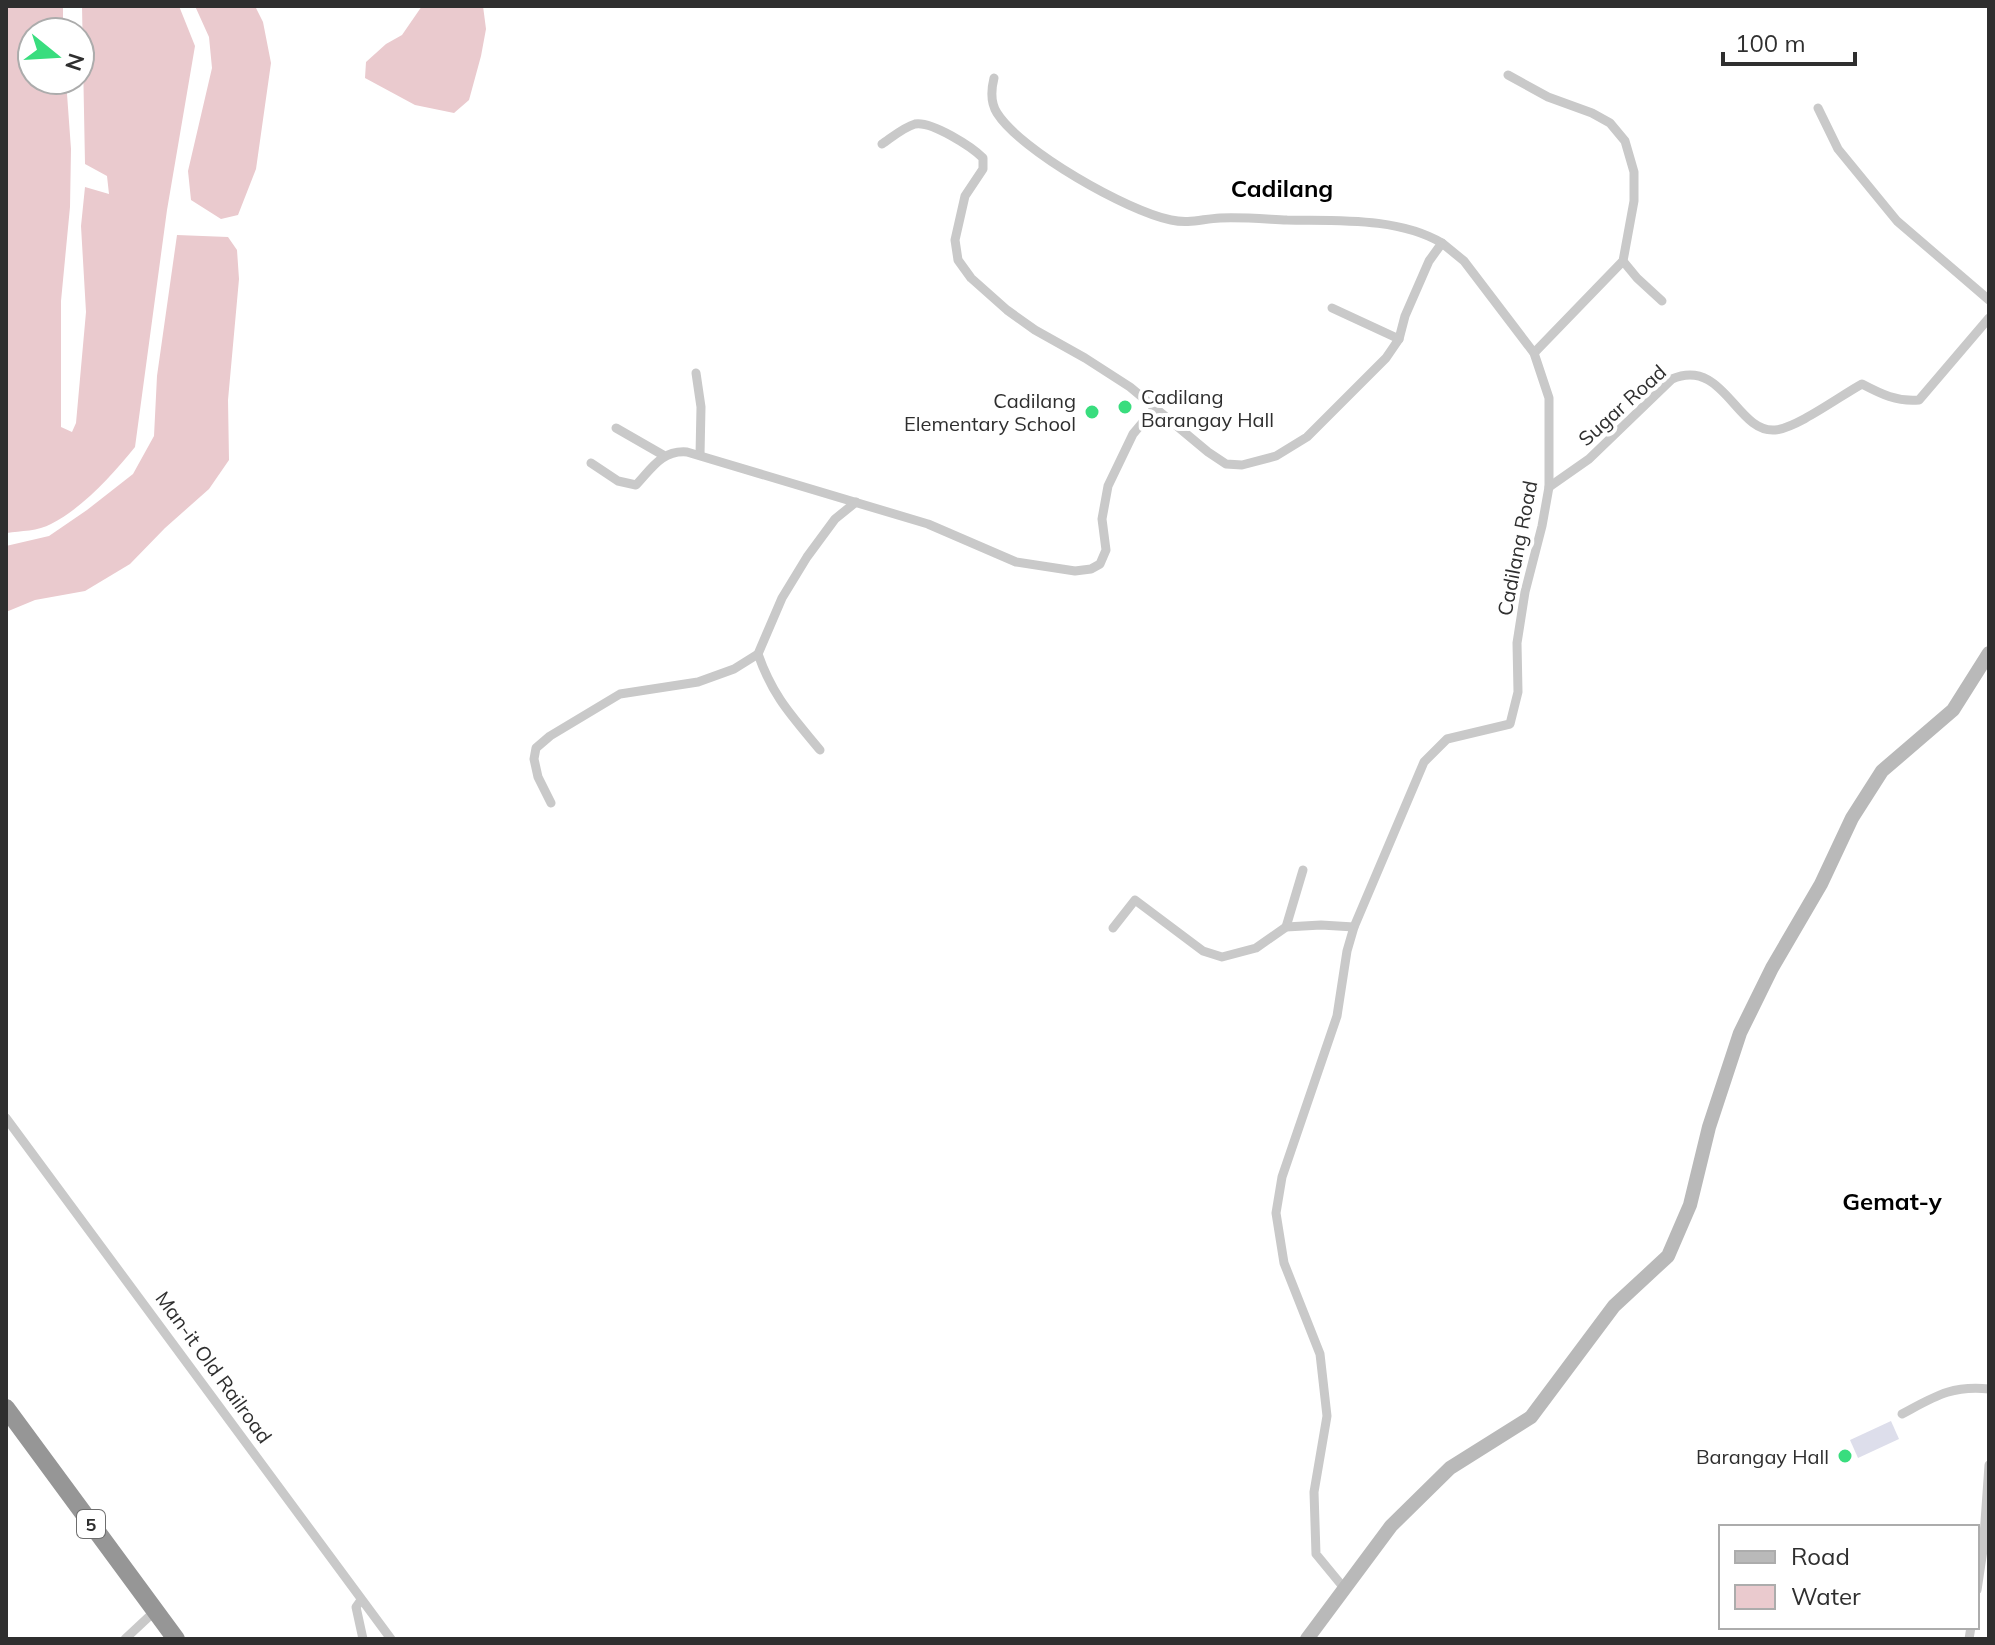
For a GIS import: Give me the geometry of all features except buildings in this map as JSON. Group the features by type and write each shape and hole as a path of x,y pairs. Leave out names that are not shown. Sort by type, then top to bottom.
{"highway":[{"name":"5","path":"6,1408 176,1639"}],"street":[{"path":"1508,75 1548,97 1610,123 1625,141 1634,172 1634,201 1623,261 1534,353"},
{"path":"882,144 914,124 928,125 974,149 983,158 983,169 965,196 955,240 958,260 971,278 1035,330 1130,387 1226,464 1242,465 1276,456 1315,429 1386,358 1399,339 1405,316 1429,261 1442,243 1409,230 1380,225 1218,218 1190,223 1149,213 1079,179 1013,134 995,110 990,90 994,78"},
{"path":"1818,108 1838,149 1897,221 1989,300"},
{"name":"Cadilang Road","path":"1344,1588 1316,1554 1314,1492 1327,1416 1320,1354 1284,1263 1276,1213 1282,1177 1337,1016 1354,927 1424,762 1447,739 1510,724 1518,692 1517,643 1525,592 1549,487 1549,398 1534,353 1464,261 1442,243"},
{"path":"1623,261 1662,301"},
{"path":"1332,308 1399,339"},
{"name":"Sugar Road","path":"1549,487 1589,459 1672,379 1685,373 1696,374 1716,385 1753,424 1774,430 1791,426 1862,384 1904,401 1919,400 1989,318"},
{"path":"696,373 701,407 700,455"},
{"path":"591,463 618,481 636,485 663,455 676,451 700,455 928,524 1016,562 1075,571 1100,564 1106,550 1102,519 1108,486 1133,434 1154,409"},
{"path":"616,428 663,455"},
{"path":"551,803 538,777 534,759 536,748 550,736 620,694 698,682 734,669 758,654 782,598 807,557 835,519 856,502"},
{"path":"1307,1639 1391,1526 1450,1468 1531,1417 1614,1306 1668,1256 1690,1205 1709,1127 1740,1033 1772,968 1821,884 1852,818 1882,771 1953,710 1989,653"},
{"path":"758,654 768,683 820,750"},
{"path":"1286,927 1303,870"},
{"path":"1113,928 1135,900 1203,951 1222,957 1256,948 1286,927 1354,927"},
{"name":"Man-it Old Railroad","path":"6,1118 391,1639"},
{"path":"1902,1414 1941,1393 1965,1386 1989,1389"},
{"path":"1979,1577 1989,1465"},
{"path":"361,1600 356,1607 363,1639"},
{"path":"125,1639 155,1611"}],"shaded area":[{"path":"1891,1421 1899,1439 1858,1458 1850,1440"}],"water":[{"path":"6,6 63,6 63,16 16,16 16,96 67,96 71,149 70,207 61,301 61,427 72,432 76,423 86,312 81,226 85,187 109,194 107,176 85,164 84,96 96,96 96,16 82,16 82,6 179,6 195,46 167,210 135,447 97,490 75,509 41,528 7,533"},
{"path":"195,6 255,6 263,22 271,63 256,169 238,215 221,219 191,200 188,171 212,68 209,37"},
{"path":"422,6 483,6 486,29 481,56 469,100 454,113 415,105 365,78 366,62 386,44 402,35"},
{"path":"177,235 228,237 237,250 239,279 228,400 229,460 209,489 130,564 85,591 35,600 6,612 6,546 49,536 87,510 133,474 154,436 157,376"}],"place":[{"name":"Cadilang Barangay Hall","path":"1125,407"},
{"name":"Cadilang Elementary School","path":"1092,412"},
{"name":"Barangay Hall","path":"1845,1456"}],"district":[{"name":"Cadilang","path":"1282,188"},
{"name":"Gemat-y","path":"1892,1201"}]}
